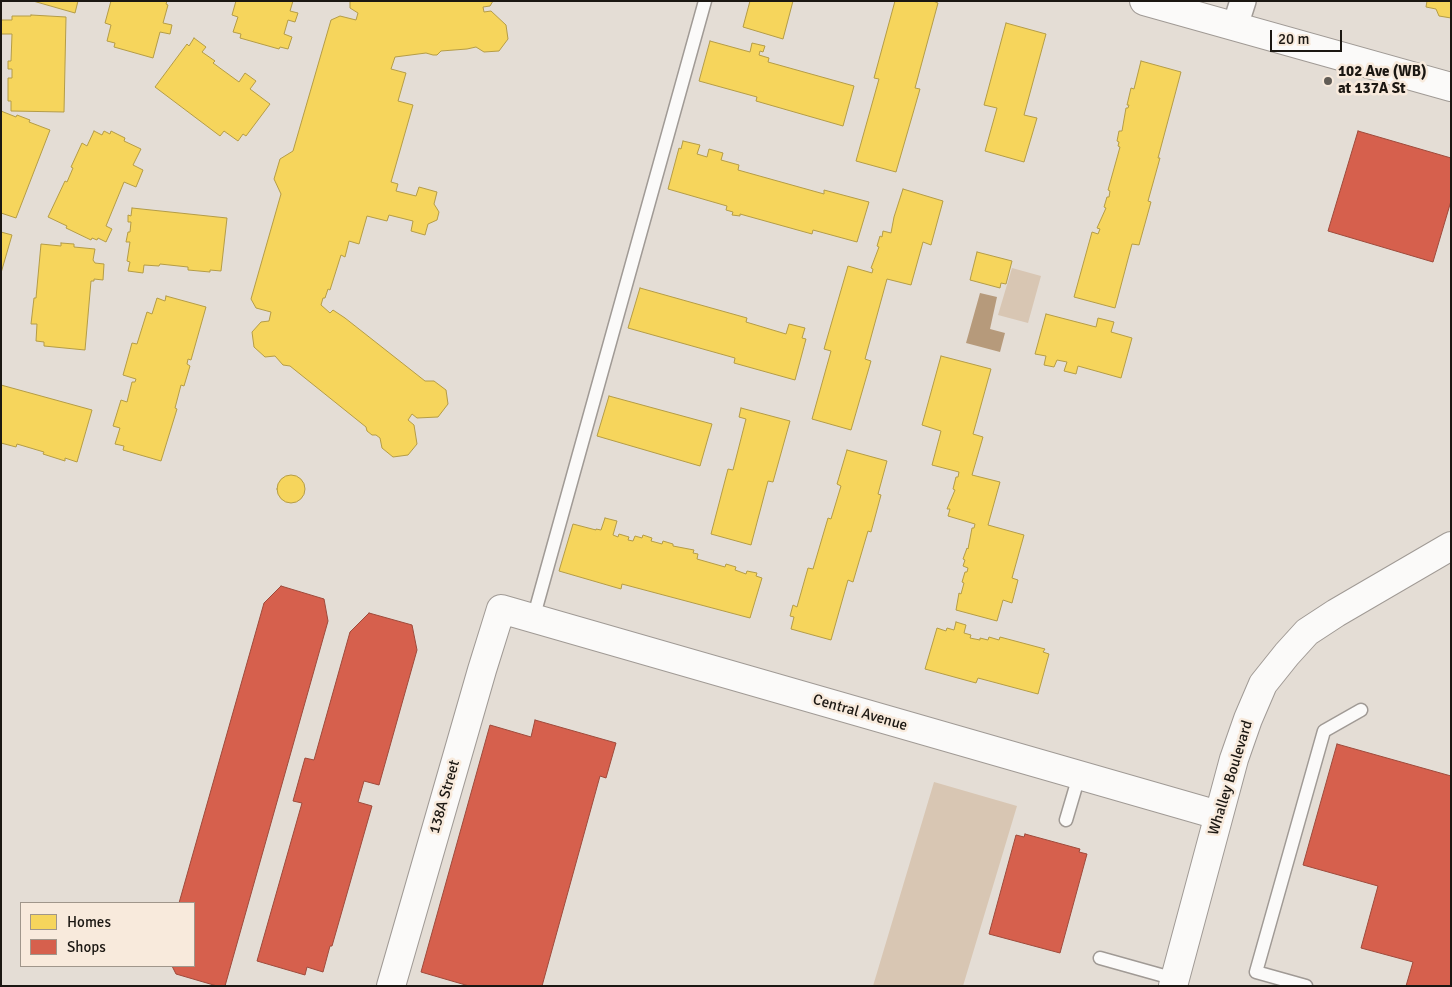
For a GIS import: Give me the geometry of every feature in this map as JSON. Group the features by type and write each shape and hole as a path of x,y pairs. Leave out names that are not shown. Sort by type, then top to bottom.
{"street":[{"path":"1144,1 1239,14 1451,87"},
{"name":"Whalley Boulevard","path":"1174,982 1234,759 1263,684 1307,632 1451,546"},
{"name":"Central Avenue","path":"501,609 1218,816"},
{"name":"138A Street","path":"391,986 501,609"}],"lane":[{"path":"534,619 705,1"},
{"path":"1306,986 1256,972 1324,731 1361,710"},
{"path":"1066,820 1079,776"},
{"path":"1100,958 1174,982"}],"shaded area":[{"path":"1012,268 1041,276 1028,323 998,315"},
{"path":"980,293 997,297 990,329 1005,333 1000,352 966,343"},
{"path":"934,782 1017,806 963,986 873,986"}],"building: Homes":[{"path":"33,1 78,1 75,13"},
{"path":"111,1 167,1 166,4 168,5 163,23 172,25 170,34 160,32 153,58 114,47 115,43 107,41 111,25 105,23"},
{"path":"236,1 293,1 290,11 298,13 295,22 288,20 284,34 292,37 288,49 280,47 279,49 240,38 241,34 233,32 238,17 232,15"},
{"path":"350,1 493,1 490,6 483,7 484,12 491,11 506,25 508,39 499,51 484,52 476,47 441,51 437,55 426,53 395,57 391,69 406,73 398,101 413,105 391,182 398,184 396,191 416,196 419,187 437,192 434,204 439,212 437,220 428,224 425,235 411,231 413,221 389,215 387,221 367,216 359,244 349,241 345,257 341,255 330,290 328,289 321,305 330,313 333,310 345,318 425,381 434,381 446,390 448,404 438,417 417,418 412,414 408,420 414,425 417,444 408,455 393,457 382,448 380,438 367,431 366,427 290,366 283,365 275,356 265,357 254,347 252,332 261,322 269,321 271,312 256,308 251,299 281,194 274,179 280,159 293,151 331,20 340,16 356,20 358,13 350,8"},
{"path":"750,1 793,1 783,39 743,27"},
{"path":"895,1 933,1 938,3 915,88 920,89 896,172 856,161 879,79 874,78"},
{"path":"1427,1 1451,1 1451,18 1439,16 1436,9 1426,7"},
{"path":"12,16 66,17 64,112 11,111 11,101 8,101 8,78 12,78 12,69 8,69 8,61 11,61 12,34 1,34 1,20 12,20"},
{"path":"1006,23 1046,34 1024,115 1037,118 1024,162 985,151 997,108 984,105"},
{"path":"194,38 206,47 202,52 215,61 213,63 239,82 245,73 256,81 250,89 270,104 246,136 243,134 238,141 224,131 220,136 155,87 187,44 189,46"},
{"path":"710,41 750,52 752,43 765,46 763,52 760,51 759,55 769,58 768,62 854,86 843,126 756,101 757,97 699,81"},
{"path":"1141,61 1181,72 1158,158 1160,158 1148,201 1151,202 1139,245 1132,244 1115,308 1074,297 1092,232 1098,234 1100,229 1097,228 1106,208 1104,207 1107,197 1109,197 1110,191 1108,190 1120,147 1117,141 1119,131 1122,131 1126,108 1129,105 1127,105 1131,88 1134,89"},
{"path":"1,111 30,120 29,122 50,130 16,218 1,213"},
{"path":"94,131 102,135 104,131 110,134 111,131 125,138 124,141 141,149 133,165 143,170 136,187 124,182 106,226 112,229 106,242 98,238 97,240 92,238 91,240 48,217 65,181 67,182 73,168 71,167 82,143 87,146"},
{"path":"683,141 700,145 697,154 707,157 709,149 723,153 721,160 739,165 738,170 824,194 824,190 869,202 857,242 813,230 812,234 740,214 740,216 732,215 733,212 726,210 727,206 668,189 679,148 681,149"},
{"path":"903,189 943,201 931,245 923,242 911,285 887,279 865,359 871,361 851,430 812,419 831,351 824,349 848,266 872,273 873,269 871,268 879,247 877,246 880,236 882,237 883,231 891,233"},
{"path":"132,208 227,218 221,271 188,270 188,267 160,264 159,266 144,265 143,273 128,271 130,262 127,261 130,242 126,242 131,222 128,222 128,215 131,216"},
{"path":"1,232 12,235 1,273"},
{"path":"61,243 74,244 74,247 95,249 93,260 95,263 104,264 103,280 94,279 94,281 91,281 85,350 44,346 44,342 36,341 37,324 31,324 34,298 36,298 41,244 61,246"},
{"path":"977,252 1012,261 1006,284 1001,283 1000,288 970,280"},
{"path":"640,288 747,318 746,322 786,334 789,324 805,328 802,338 806,339 795,380 734,363 735,358 628,328"},
{"path":"166,296 206,307 191,360 188,359 187,364 190,366 184,386 181,385 175,408 177,409 161,461 123,450 124,446 115,444 120,428 113,426 121,400 127,402 132,382 135,382 136,379 123,375 132,343 137,344 147,312 152,314 157,298 165,301"},
{"path":"1046,314 1096,327 1098,318 1114,322 1111,332 1132,338 1121,378 1078,366 1076,374 1064,371 1067,362 1057,360 1054,367 1044,365 1046,356 1035,354"},
{"path":"941,356 991,369 973,434 983,437 972,475 1000,482 988,525 1024,535 1012,578 1018,580 1012,603 1003,600 997,621 956,610 959,593 961,594 964,583 962,582 968,568 963,566 965,560 963,559 968,549 972,528 974,528 975,524 948,516 950,509 947,509 955,490 953,489 959,472 932,465 941,431 922,425"},
{"path":"1,385 92,410 77,462 65,458 65,461 17,444 16,447 1,443"},
{"path":"609,396 712,424 700,466 597,436"},
{"path":"741,408 790,421 773,482 768,481 751,545 711,534 728,469 733,470 746,419 739,417"},
{"path":"847,450 887,461 878,494 881,495 871,532 868,531 853,582 848,580 831,640 791,629 794,617 790,616 793,605 797,607 808,568 813,569 828,518 831,519 841,486 837,484"},
{"path":"291,475 301,479 305,489 301,499 291,503 281,499 277,489 281,479"},
{"path":"605,518 617,521 613,535 618,537 619,534 629,537 628,540 633,541 635,536 642,538 643,535 652,538 651,541 662,544 663,541 673,544 673,546 694,550 693,553 698,554 697,559 725,567 726,564 736,567 735,570 746,574 747,571 757,573 756,576 762,578 750,618 622,584 621,589 559,571 573,524 601,530"},
{"path":"956,622 966,625 964,633 971,635 970,638 988,640 989,637 999,640 1000,637 1045,649 1043,652 1049,654 1038,694 978,678 976,683 925,669 937,628 946,631 947,628 954,630"}],"building: Shops":[{"path":"1358,131 1451,158 1451,201 1433,262 1328,231"},
{"path":"281,586 324,599 328,621 225,986 217,986 176,974 172,967 195,967 195,902 179,902 264,603"},
{"path":"369,613 412,625 417,650 379,785 364,781 358,802 372,806 332,946 330,946 323,972 307,967 305,975 257,961 302,803 293,801 305,758 314,760 350,632"},
{"path":"535,720 616,743 606,778 600,776 542,986 469,986 421,972 490,725 531,737"},
{"path":"1337,744 1451,776 1451,986 1406,986 1413,962 1361,948 1378,886 1303,865"},
{"path":"1025,834 1080,849 1079,852 1087,854 1060,953 989,934 1016,835 1024,837"}],"place":[{"name":"102 Ave (WB) at 137A St","path":"1328,81"}]}
